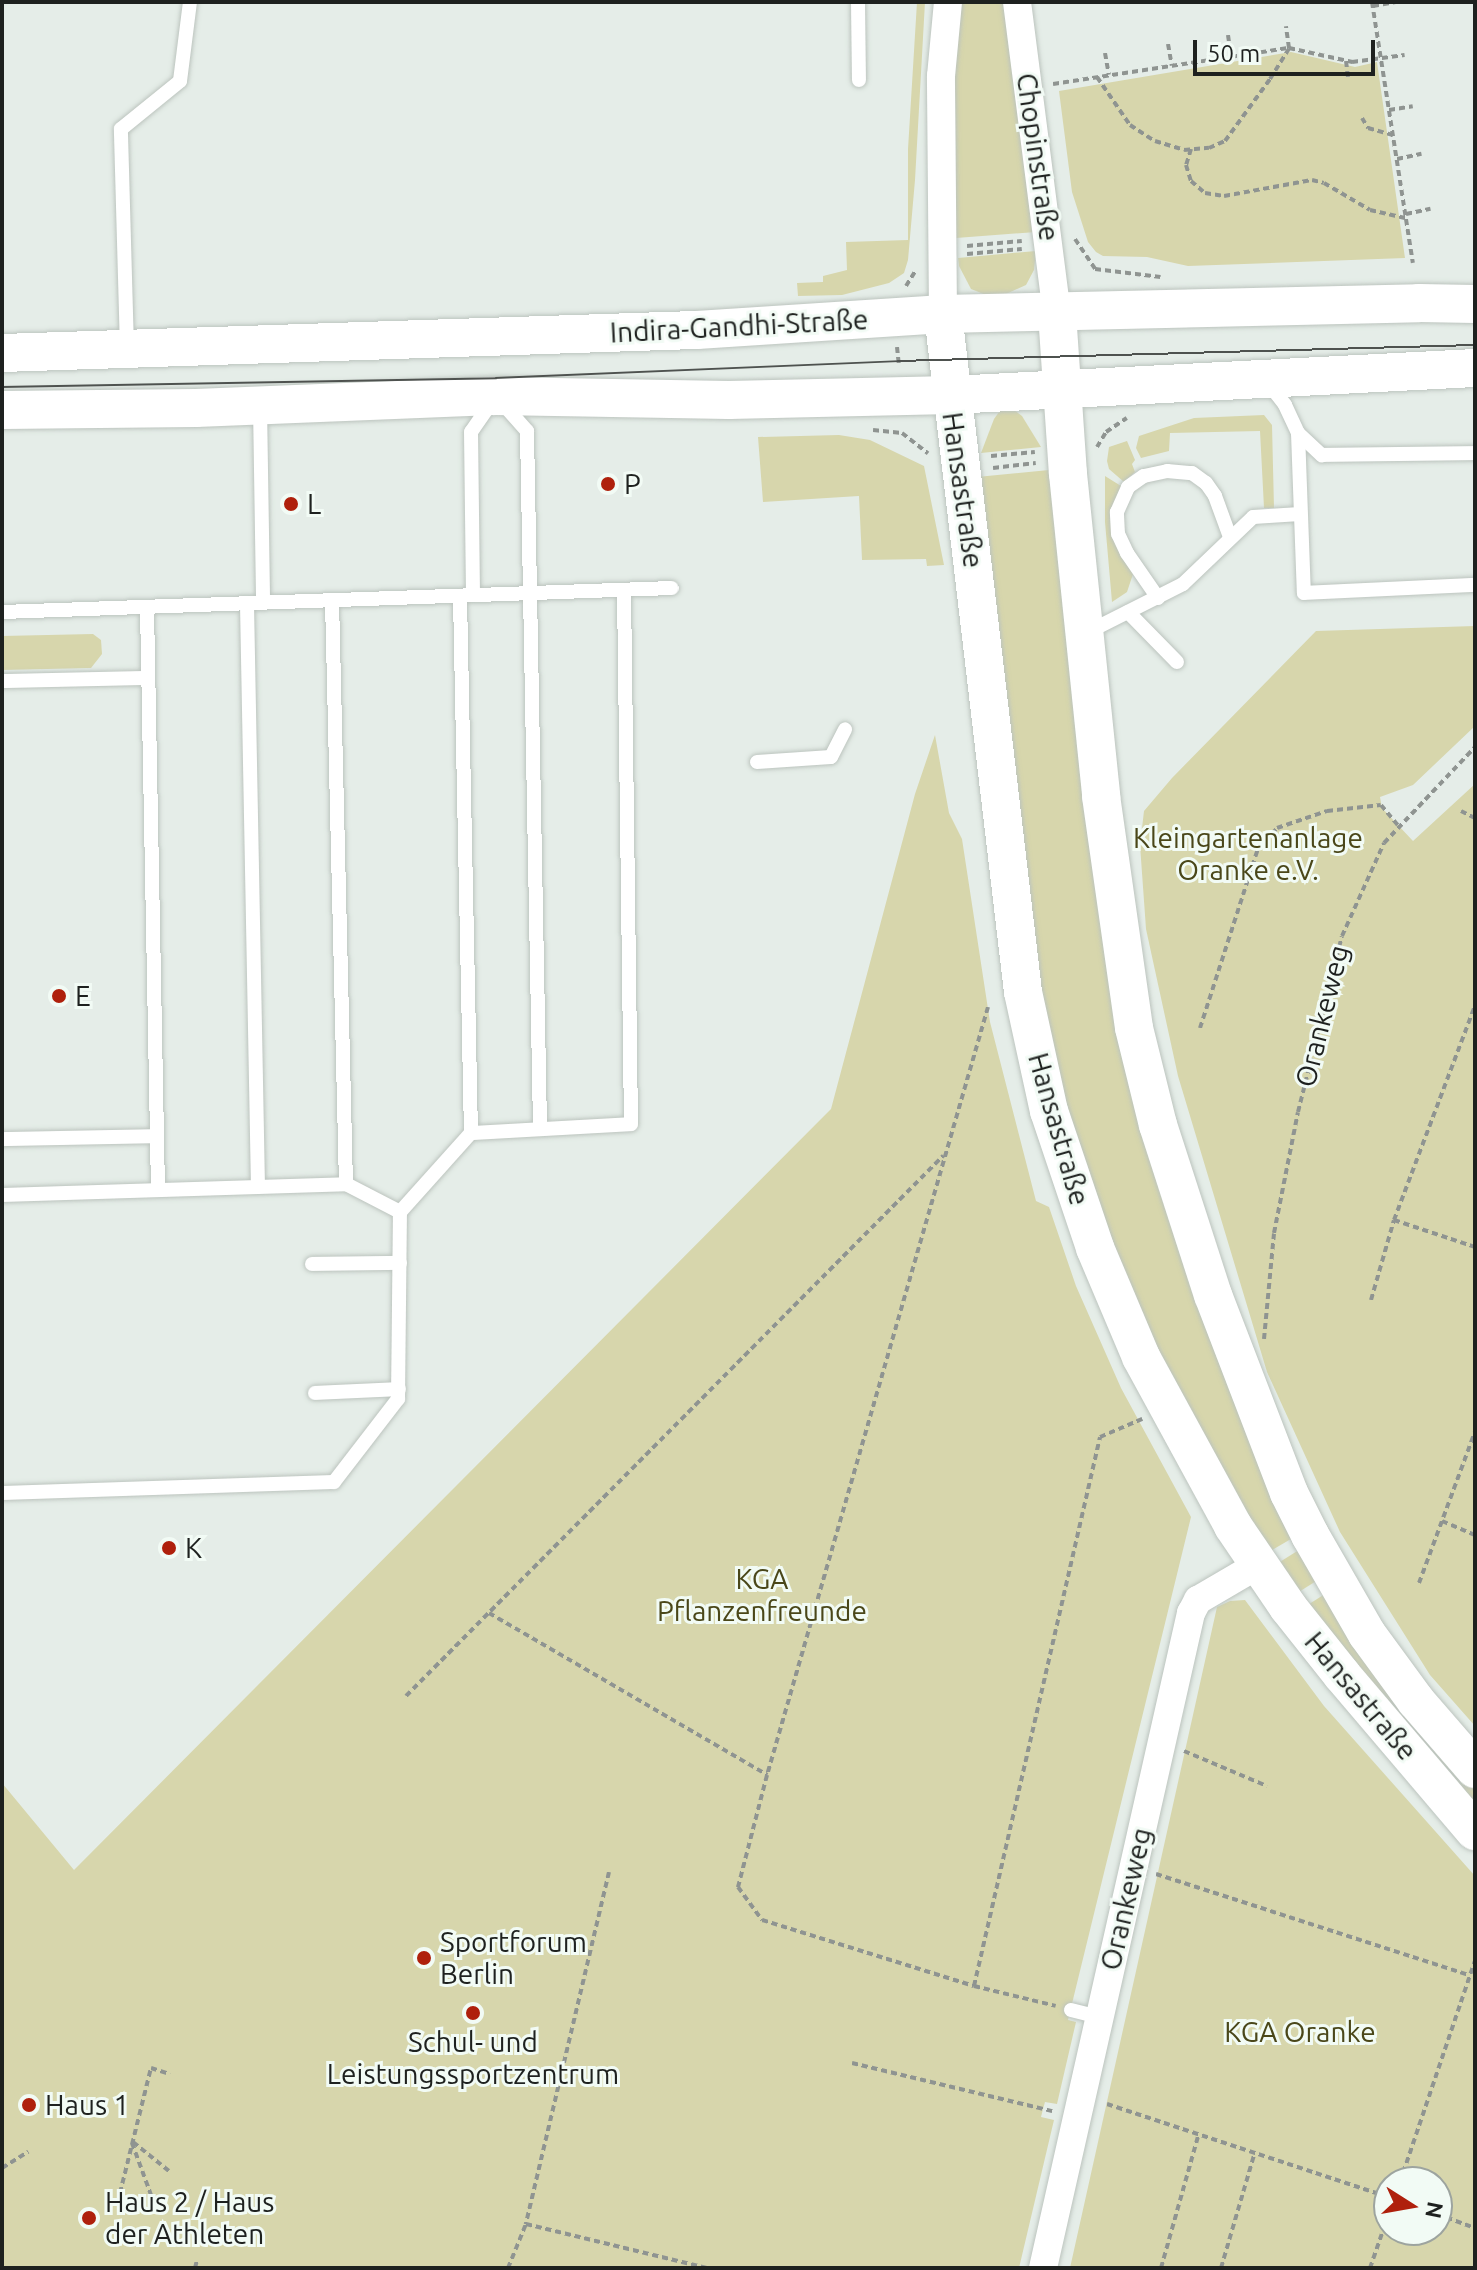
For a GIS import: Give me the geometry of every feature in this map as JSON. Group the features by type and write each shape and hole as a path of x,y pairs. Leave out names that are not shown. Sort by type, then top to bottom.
{"main road":[{"name":"Indira-Gandhi-Straße","path":"2,353 697,330 943,314 1475,304"},
{"name":"Hansastraße","path":"1057,313 1101,796 1134,1028 1158,1125 1213,1295 1289,1493 1333,1580 1416,1701 1475,1769"},
{"name":"Hansastraße","path":"943,314 1023,992 1049,1111 1095,1248 1141,1357 1193,1457 1258,1565 1342,1675 1475,1831"},
{"path":"494,338 496,396"},
{"path":"2,410 260,406 496,396 729,400 951,395 1475,368"}],"street":[{"path":"943,314 941,76 948,2"},
{"name":"Chopinstraße","path":"1017,2 1057,313"},
{"name":"Orankeweg","path":"1043,2268 1191,1613 1198,1600 1258,1565"}],"lane":[{"path":"127,349 121,129 180,81 190,2"},
{"path":"858,2 859,80"},
{"path":"1265,379 1285,405 1298,433 1322,455 1475,453"},
{"path":"2,1493 334,1482 398,1399 400,1212 471,1133 467,595 471,432 496,396 527,431 540,1129"},
{"path":"260,406 263,603"},
{"path":"1298,433 1304,593 1475,585"},
{"path":"1158,598 1127,553 1118,534 1117,512 1128,487 1144,476 1167,471 1192,473 1206,483 1215,496 1230,537"},
{"path":"1085,634 1158,598 1206,566 1230,537 1253,517 1300,514"},
{"path":"2,612 672,588"},
{"path":"471,1133 631,1124 624,590"},
{"path":"332,600 346,1184"},
{"path":"247,604 258,1187"},
{"path":"147,607 158,1190"},
{"path":"1128,612 1177,662"},
{"path":"2,681 148,678"},
{"path":"757,762 831,757 845,729"},
{"path":"2,1139 157,1136"},
{"path":"2,1195 346,1184 400,1212"},
{"path":"312,1264 400,1263"},
{"path":"315,1393 399,1389"},
{"path":"1071,2010 1100,2017"}],"path":[{"path":"1396,2 1372,4 1413,263"},
{"path":"1097,77 1130,125 1155,141 1191,149 1225,141 1289,48 1286,26"},
{"path":"1228,35 1231,57"},
{"path":"1168,44 1172,66"},
{"path":"1051,84 1289,48 1346,61 1405,55"},
{"path":"1105,53 1109,75"},
{"path":"1346,61 1348,77"},
{"path":"1389,110 1413,106"},
{"path":"1362,118 1368,128 1393,135"},
{"path":"1191,149 1186,165 1191,181 1205,193 1224,196 1312,180 1324,183 1370,210 1406,216 1430,209"},
{"path":"1397,159 1421,154"},
{"path":"957,247 1036,240"},
{"path":"958,255 1036,247"},
{"path":"1079,249 1095,269 1124,274"},
{"path":"897,345 899,366"},
{"path":"1095,458 1106,432 1130,417"},
{"path":"902,433 924,448 933,461"},
{"path":"979,457 1042,451"},
{"path":"992,468 1046,462"},
{"name":"Orankeweg","path":"1266,1328 1274,1233 1342,936 1384,843 1475,747"},
{"path":"1200,1028 1258,848 1277,828 1327,811 1381,805 1398,825"},
{"path":"1461,811 1475,818"},
{"path":"1371,1300 1394,1220 1475,1006"},
{"path":"988,1007 767,1775 738,1887 762,1920 974,1986 1071,2010"},
{"path":"406,1696 945,1155"},
{"path":"1394,1220 1475,1247"},
{"path":"974,1986 1100,1437 1137,1422"},
{"path":"1419,1583 1475,1432"},
{"path":"1442,1521 1475,1535"},
{"path":"489,1613 767,1775"},
{"path":"1180,1750 1267,1786"},
{"path":"508,2268 526,2224 609,1872"},
{"path":"1152,1872 1469,1975"},
{"path":"1405,2166 1475,1961"},
{"path":"852,2063 1056,2112"},
{"path":"120,2193 151,2068 170,2074"},
{"path":"1101,2102 1373,2192"},
{"path":"1161,2268 1199,2135"},
{"path":"131,2141 169,2171"},
{"path":"131,2141 154,2203"},
{"path":"2,2168 28,2152"},
{"path":"1221,2268 1254,2155"},
{"path":"1453,2220 1475,2228"},
{"path":"526,2224 707,2268"},
{"path":"1370,2268 1378,2246"},
{"path":"195,2268 197,2260"}],"green space":[{"path":"917,2 925,2 915,180 908,260 904,273 889,283 842,295 798,296 797,283 823,282 823,276 847,270 846,242 908,240 908,149"},
{"path":"959,2 1007,2 1036,232 956,238 955,79"},
{"path":"1291,52 1355,67 1377,62 1405,258 1188,266 1147,257 1103,256 1096,252 1088,242 1072,192 1059,91"},
{"path":"1036,251 1034,270 1026,285 1006,294 986,295 971,289 959,266 958,258"},
{"path":"1010,407 1022,416 1041,447 981,453 994,419 1002,408"},
{"path":"1264,415 1272,425 1274,508 1264,508 1260,431 1170,433 1169,451 1141,458 1136,448 1139,436 1194,418"},
{"path":"839,435 870,440 924,466 944,565 927,566 926,559 862,560 859,496 763,502 758,437"},
{"path":"1127,441 1135,460 1132,464 1135,472 1124,482 1109,469 1107,461 1109,447"},
{"path":"1049,470 1104,941 1296,1536 1267,1553 1146,1340 1061,1095 1037,980 977,477"},
{"path":"1105,476 1121,486 1126,562 1133,574 1127,592 1112,602 1105,522"},
{"name":"Kleingartenanlage Oranke e.V.","path":"1475,626 1475,726 1413,785 1380,797 1382,808 1413,841 1475,784 1475,1726 1430,1675 1340,1532 1267,1372 1178,1076 1146,929 1140,845 1144,811 1172,778 1316,631"},
{"path":"93,634 101,640 102,654 91,668 2,670 2,636"},
{"name":"KGA Pflanzenfreunde","path":"935,735 949,813 962,839 990,1022 1036,1201 1049,1207 1076,1286 1121,1388 1191,1517 1068,2020 1076,2022 1057,2104 1045,2102 1041,2117 1054,2120 1019,2268 2,2268 2,1783 74,1870 831,1109 915,794"},
{"path":"1302,1548 1321,1578 1294,1595 1275,1565"},
{"path":"1328,1592 1475,1785 1475,1816 1303,1608"},
{"name":"KGA Oranke","path":"1245,1600 1324,1706 1475,1876 1475,2268 1070,2268 1217,1607 1230,1601"}],"tram line":[{"path":"2,387 496,378 898,361 1475,345"}],"place":[{"name":"P","path":"608,484"},
{"name":"L","path":"291,504"},
{"name":"E","path":"59,996"},
{"name":"K","path":"169,1548"},
{"name":"Sportforum Berlin","path":"424,1958"},
{"name":"Schul- und Leistungssportzentrum","path":"473,2013"},
{"name":"Haus 1","path":"29,2105"},
{"name":"Haus 2 / Haus der Athleten","path":"89,2218"}]}
